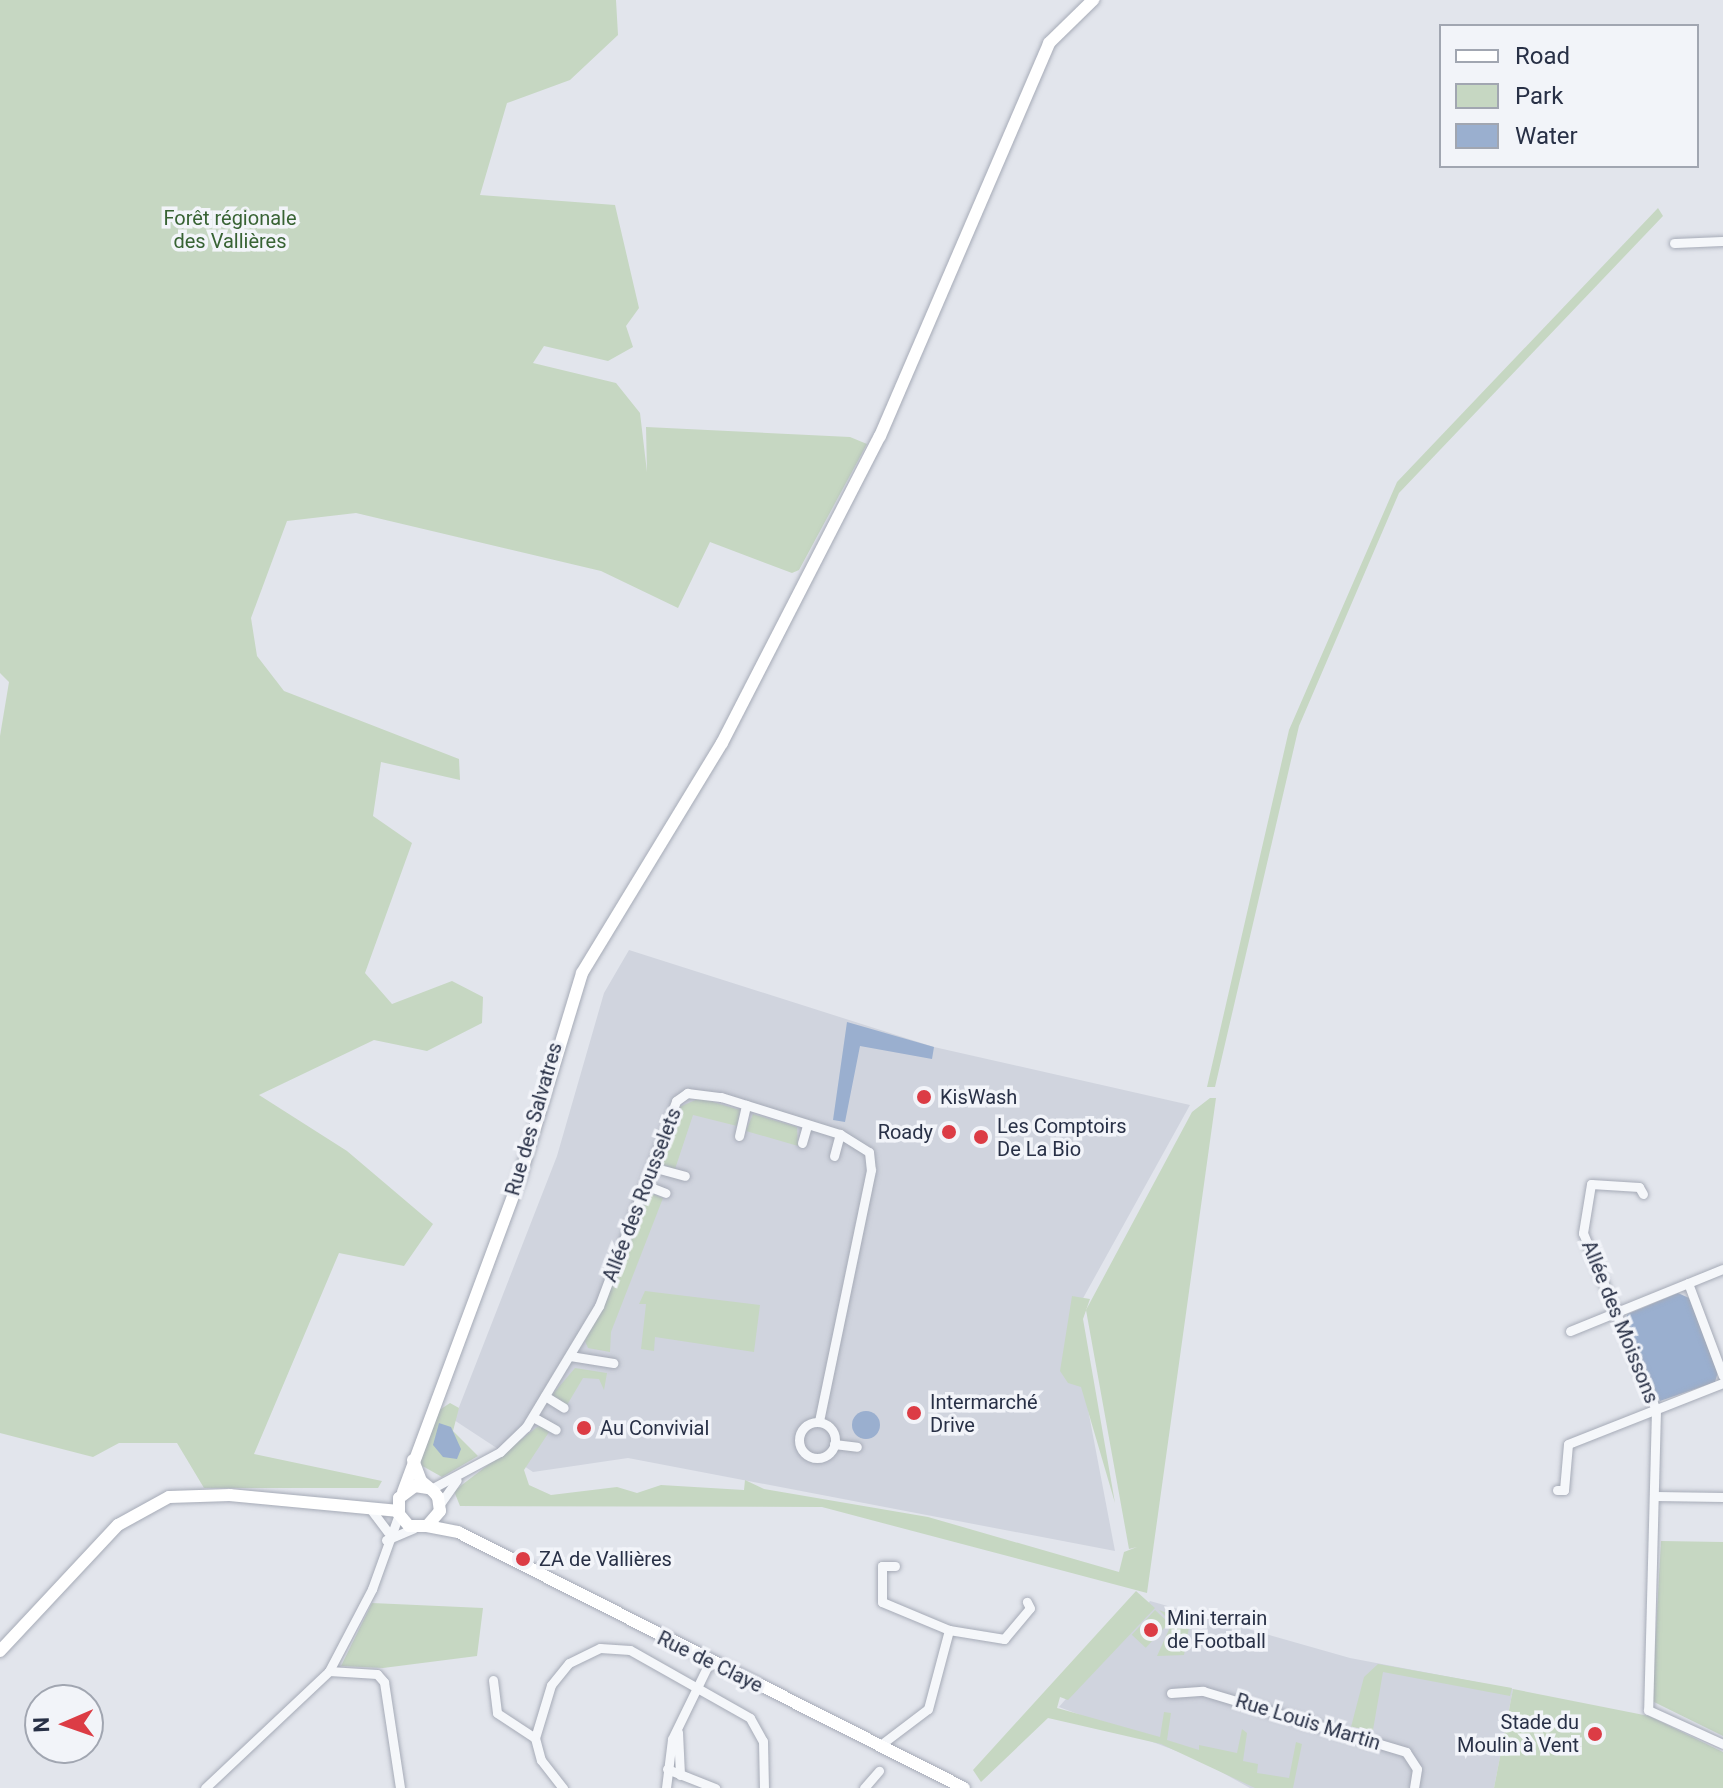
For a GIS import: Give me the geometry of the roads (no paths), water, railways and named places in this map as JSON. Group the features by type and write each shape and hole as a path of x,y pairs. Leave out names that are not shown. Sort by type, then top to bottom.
{"street":[{"name":"Rue des Salvatres","path":"400,1504 413,1457 516,1188 571,1000 601,939 689,798 892,410 1049,43 1093,0"},
{"path":"1674,243 1723,241"},
{"name":"Allée des Rousselets","path":"430,1488 460,1478 515,1442 533,1417 599,1306 676,1101 704,1089 840,1134 867,1147 872,1164 819,1422 801,1431 801,1449 820,1458 834,1444"},
{"path":"739,1136 746,1105"},
{"path":"802,1143 807,1125"},
{"path":"834,1156 840,1134"},
{"path":"652,1167 685,1176"},
{"name":"Allée des Moissons","path":"1643,1194 1639,1187 1591,1184 1586,1189 1583,1233 1656,1410 1648,1710 1723,1744"},
{"path":"645,1185 666,1193"},
{"path":"1570,1331 1723,1269"},
{"path":"1688,1283 1723,1376"},
{"path":"570,1356 613,1363"},
{"path":"1557,1490 1564,1490 1568,1444 1723,1383"},
{"path":"545,1396 564,1408"},
{"path":"533,1417 556,1430"},
{"path":"819,1422 833,1433 834,1444 857,1447"},
{"path":"0,1651 118,1525 147,1505 169,1497 230,1495 365,1505 400,1504 430,1488 413,1457"},
{"name":"Allée des Rousselets","path":"440,1507 460,1478"},
{"name":"Rue de Claye","path":"430,1488 458,1532"},
{"path":"1655,1496 1723,1497"},
{"path":"400,1504 421,1527"},
{"path":"205,1788 329,1671 372,1589 400,1504"},
{"path":"365,1505 387,1536"},
{"path":"387,1536 421,1527 440,1507"},
{"name":"Rue de Claye","path":"421,1527 458,1532 709,1663 964,1788"},
{"path":"895,1566 882,1566 882,1602 949,1630 1004,1639 1030,1608 1027,1602"},
{"path":"879,1746 928,1709 949,1630"},
{"path":"563,1788 541,1760 535,1738 551,1685 569,1663 600,1648 630,1650 750,1718 763,1741 764,1788"},
{"path":"666,1788 667,1769 693,1688 709,1663"},
{"path":"329,1671 377,1674 384,1682 400,1788"},
{"path":"493,1680 497,1713 535,1738"},
{"name":"Rue Louis Martin","path":"1171,1693 1203,1691 1406,1752 1417,1769 1414,1788"},
{"path":"678,1732 680,1775"},
{"path":"667,1769 715,1788"},
{"path":"864,1788 879,1771"}],"water":[{"path":"847,1022 934,1047 932,1059 860,1046 845,1122 833,1120"},
{"path":"1678,1293 1689,1298 1718,1372 1715,1382 1660,1401 1623,1322 1628,1314"},
{"path":"866,1411 876,1415 880,1425 876,1435 866,1439 856,1435 852,1425 856,1415"},
{"path":"439,1423 451,1427 461,1449 457,1459 443,1457 433,1445"}],"place":[{"name":"KisWash","path":"924,1097"},
{"name":"Roady","path":"949,1132"},
{"name":"Les Comptoirs De La Bio","path":"981,1137"},
{"name":"Intermarché Drive","path":"914,1413"},
{"name":"Au Convivial","path":"584,1428"},
{"name":"ZA de Vallières","path":"523,1559"},
{"name":"Mini terrain de Football","path":"1151,1630"},
{"name":"Stade du Moulin à Vent","path":"1595,1734"}],"park label":[{"name":"Forêt régionale des Vallières","path":"230,230"}]}
